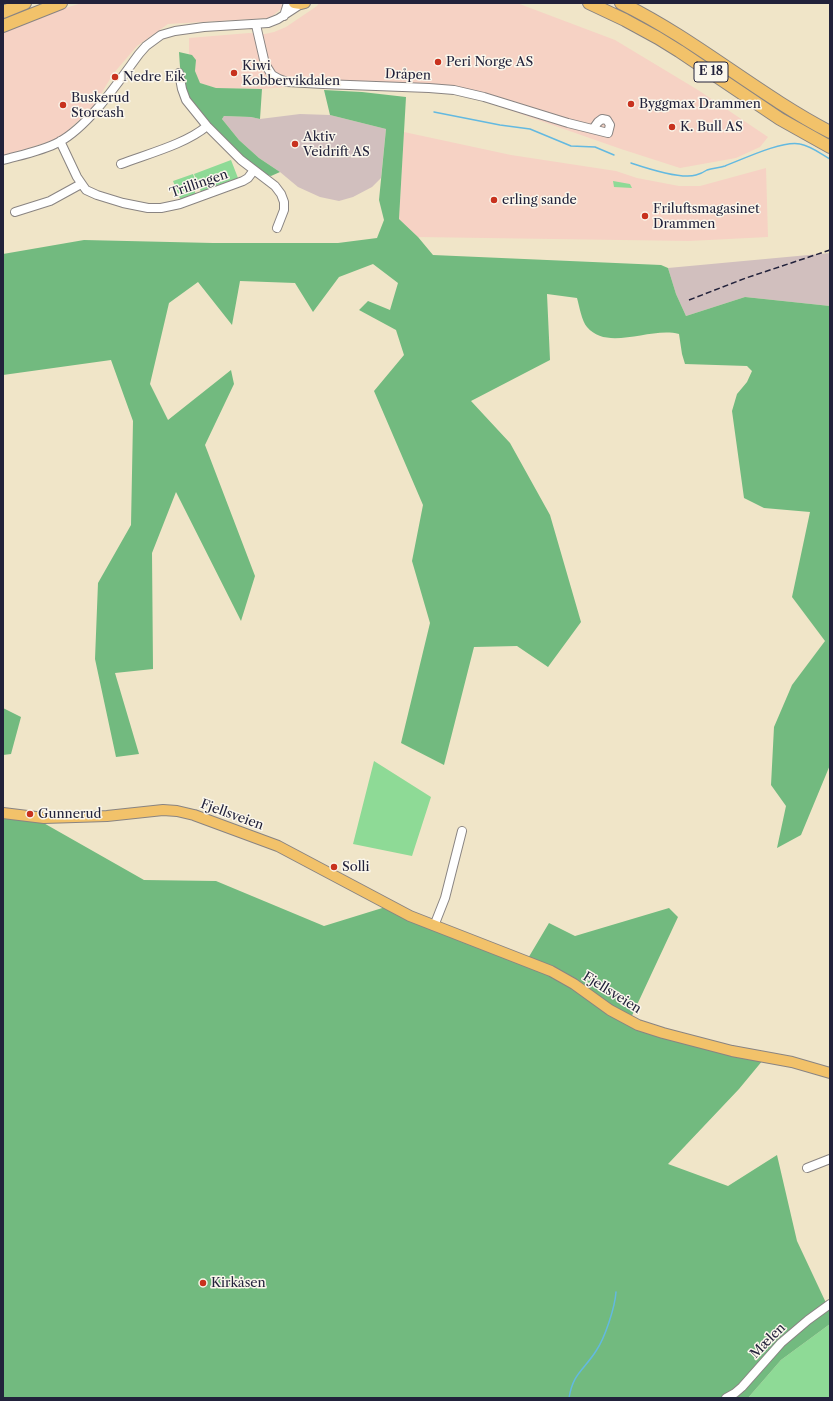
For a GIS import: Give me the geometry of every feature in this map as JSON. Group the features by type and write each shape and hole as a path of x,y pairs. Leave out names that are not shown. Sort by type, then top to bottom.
{"highway":[{"path":"3,12 25,3"},
{"path":"3,26 61,3"},
{"name":"E 18","path":"590,3 664,41 780,119 830,147"},
{"name":"E 18","path":"620,3 664,26 786,107 830,132"}],"main road":[{"name":"Fjellsveien","path":"3,813 44,818 107,816 163,810 186,812 278,846 410,916 551,971 574,984 610,1010 638,1025 732,1051 792,1062 830,1073"}],"street":[{"path":"284,16 288,3"},
{"path":"3,160 38,150 60,141 84,122 146,46 161,35 184,29 268,23 284,16 300,3"},
{"name":"Dråpen","path":"256,25 265,64 272,75 287,82 454,90 484,97 568,123 593,129"},
{"path":"179,72 182,89 186,100 207,126 241,160 275,186 283,198 284,210 277,228"},
{"path":"121,164 180,142 200,132 207,126"},
{"path":"15,212 50,201 81,184 60,141"},
{"name":"Trillingen","path":"81,184 90,192 113,200 148,208 161,208 180,204 236,184 248,178 254,170"},
{"path":"434,926 445,898 462,831"},
{"path":"807,1168 830,1159"},
{"name":"Mælen","path":"726,1398 742,1387 781,1343 830,1304"}],"shaded area":[{"path":"82,3 281,3 283,7 270,18 168,24 137,46 113,74 101,94 102,96 94,106 64,134 54,140 3,156 3,27"},
{"path":"319,3 517,3 615,40 698,90 768,137 760,147 736,158 680,168 481,100 453,94 298,86 262,89 216,88 199,83 195,71 196,60 189,54 189,38 249,33 265,34 274,32 286,27 317,6"},
{"path":"300,114 330,115 386,129 381,178 372,187 353,197 339,201 320,197 298,187 280,172 259,158 239,140 222,119 224,116 251,117 260,119"},
{"path":"404,132 511,155 616,171 637,178 679,186 700,186 766,168 768,237 689,241 418,237 399,219"},
{"path":"830,253 830,306 745,297 686,316 676,294 668,268"}],"green space":[{"path":"179,52 192,55 196,60 195,71 200,83 216,88 262,89 260,119 251,117 224,116 222,119 239,140 259,158 280,172 271,176 267,175 232,148 188,100 180,67"},
{"path":"324,90 362,92 406,97 399,219 418,237 433,255 661,265 668,268 676,294 686,316 745,297 830,306 830,765 801,835 777,848 786,806 771,785 774,727 792,685 825,641 792,597 810,512 764,508 744,498 732,411 737,394 747,382 752,371 747,366 685,364 679,334 668,332 630,337 606,338 596,334 585,325 577,298 547,294 550,360 471,401 510,443 550,515 581,622 548,667 517,646 474,647 444,765 401,743 430,623 412,561 423,505 374,391 404,355 396,330 359,310 368,301 390,310 398,283 373,264 339,277 313,312 295,283 240,281 232,325 198,282 169,303 150,384 168,420 231,370 234,384 205,445 255,576 241,621 176,492 152,553 153,669 115,673 139,754 116,757 95,659 98,583 131,525 133,421 111,360 3,375 3,254 84,240 213,243 338,243 377,238 384,220 379,200 386,129 330,115"},
{"path":"231,160 238,178 201,192 194,174"},
{"path":"193,174 198,187 194,189 196,195 181,201 173,181"},
{"path":"613,181 630,184 632,188 614,187"},
{"path":"3,708 21,717 11,754 3,755"},
{"path":"374,761 431,797 412,856 353,844"},
{"path":"3,813 33,817 144,880 216,881 324,926 392,905 527,960 549,923 575,936 669,908 678,917 629,1022 763,1060 739,1089 668,1164 728,1186 777,1155 797,1241 827,1305 830,1304 830,1324 781,1360 748,1398 3,1398"},
{"path":"830,1324 830,1398 748,1398 781,1360"}],"waterway":[{"path":"434,112 500,125 530,129 571,146 595,147 614,155"},
{"path":"631,163 673,175 690,176 699,174 709,169 725,166 774,147 793,144 808,146 830,159"},
{"path":"569,1398 576,1377 592,1357 603,1338 612,1314 616,1292"}],"railway":[{"path":"689,300 746,278 830,250"}],"place":[{"name":"Peri Norge AS","path":"438,62"},
{"name":"Kiwi Kobbervikdalen","path":"234,73"},
{"name":"Nedre Eik","path":"115,77"},
{"name":"Byggmax Drammen","path":"631,104"},
{"name":"Buskerud Storcash","path":"63,105"},
{"name":"K. Bull AS","path":"672,127"},
{"name":"Aktiv Veidrift AS","path":"295,144"},
{"name":"erling sande","path":"494,200"},
{"name":"Friluftsmagasinet Drammen","path":"645,216"},
{"name":"Gunnerud","path":"30,814"},
{"name":"Solli","path":"334,867"},
{"name":"Kirkåsen","path":"203,1283"}]}
